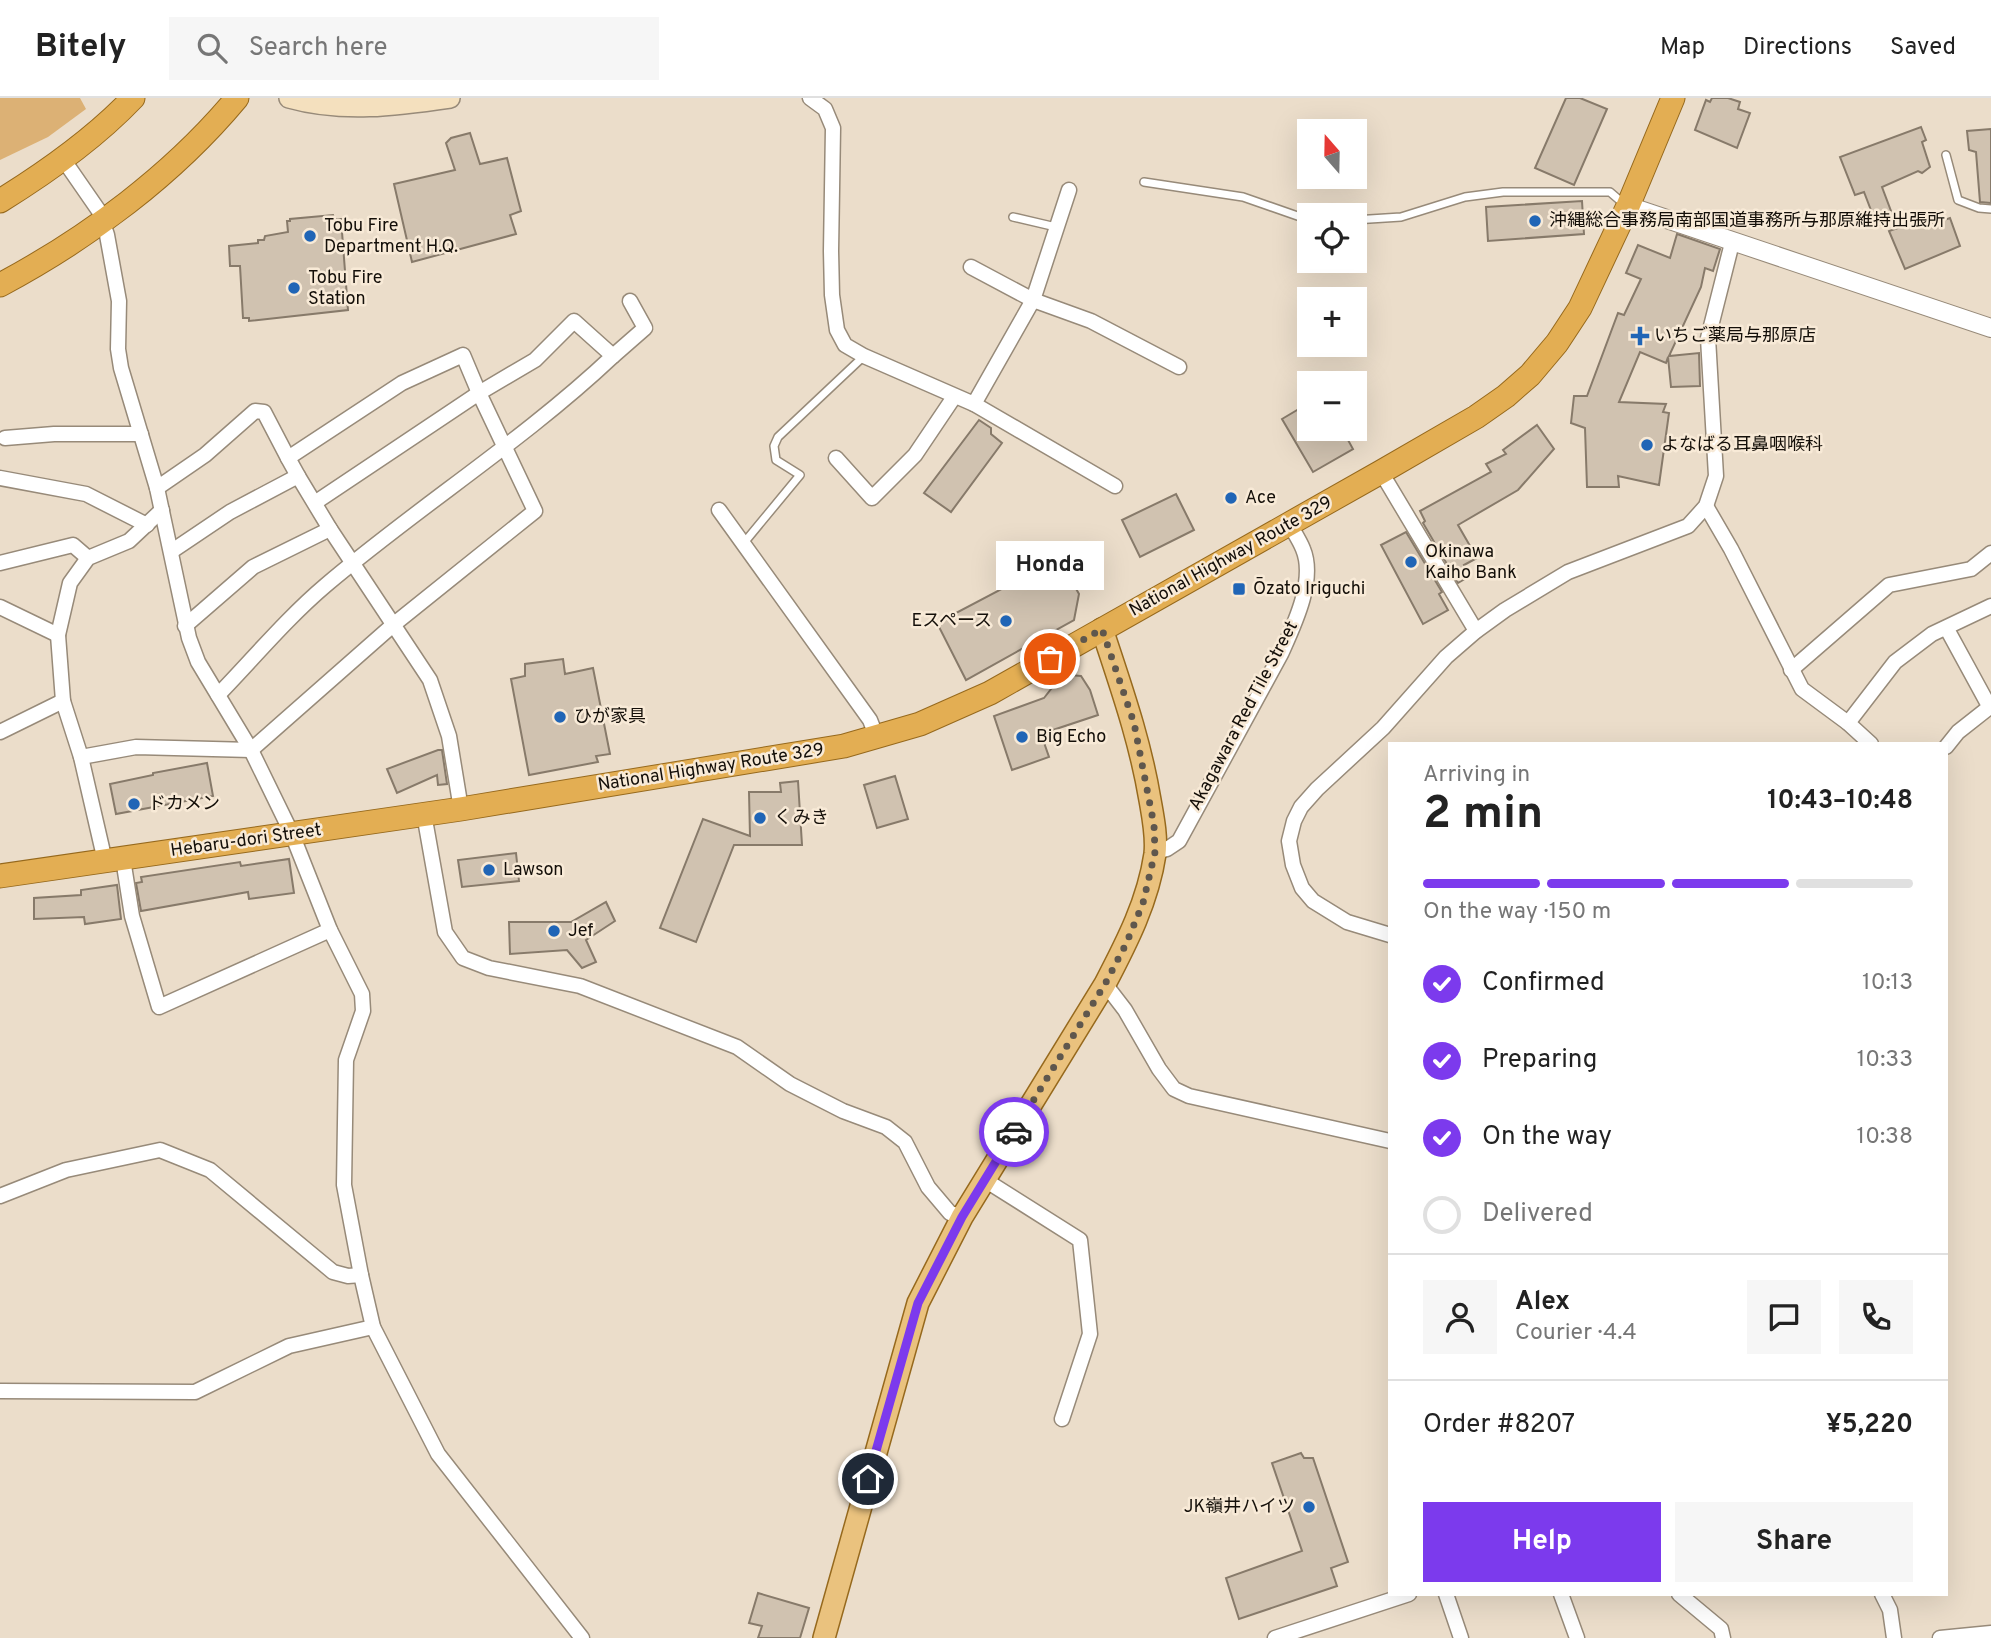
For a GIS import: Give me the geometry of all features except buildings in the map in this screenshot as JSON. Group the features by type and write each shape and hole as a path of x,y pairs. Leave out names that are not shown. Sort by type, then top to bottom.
{"highway":[{"path":"0,201 63,159 106,124 132,98"},
{"path":"0,285 68,245 177,161 237,98"},
{"name":"National Highway Route 329","path":"491,804 793,755 877,738 920,724 990,693 1476,417 1530,375 1557,343 1580,308 1628,206 1673,98"},
{"name":"Hebaru-dori Street","path":"0,876 491,804"}],"main road":[{"path":"289,98 309,104 338,107 411,104 450,98"},
{"path":"824,1638 918,1303 962,1217 1105,984 1143,903 1155,852 1154,825 1134,723 1102,629"}],"street":[{"path":"810,98 825,110 833,128 831,251 836,330 845,345 864,356 974,404 1115,486"},
{"path":"63,159 99,211 102,220 119,301 118,349 121,368 157,488 186,626 198,662 251,750 292,834 330,929 362,994 363,1011 346,1060 344,1185 373,1327 438,1454 582,1638"},
{"path":"974,404 1032,300 1069,190"},
{"path":"1628,206 1991,328"},
{"path":"1388,934 1347,922 1313,901 1302,888 1293,865 1289,841 1294,821 1301,807 1317,789 1383,728 1446,657 1476,631 1568,572 1688,526 1706,506 1716,476 1707,338 1732,243"},
{"path":"971,267 1032,300 1091,321 1179,368"},
{"path":"218,695 323,587 569,398 645,328 630,301"},
{"path":"316,502 479,393 536,360 574,320 613,356"},
{"path":"81,757 136,747 251,750 393,625 535,511 463,355 401,383 288,458"},
{"path":"836,458 872,498 915,455 954,397"},
{"path":"157,488 205,455 255,411 264,412 330,529 430,680 449,736 461,808"},
{"path":"5,438 141,434"},
{"path":"1381,472 1476,631"},
{"path":"172,551 230,512 298,476"},
{"path":"0,478 86,494 147,525"},
{"path":"1706,506 1731,549 1802,689 1869,742"},
{"path":"162,510 129,541 88,558 71,583 58,635 63,701 159,1007 330,929"},
{"path":"719,510 870,720 877,738"},
{"name":"Akagawara Red Tile Street","path":"1155,852 1167,849 1179,841 1296,621 1303,597 1307,563 1304,549 1290,525"},
{"path":"186,626 253,567 330,529"},
{"path":"0,563 73,545 88,558"},
{"path":"1791,670 1889,585 1971,569 1991,553"},
{"path":"0,607 58,635"},
{"path":"1848,723 1895,663 1932,634 1991,607"},
{"path":"1947,629 1990,706 1958,732 1948,744"},
{"path":"0,732 63,701"},
{"path":"424,814 444,932 463,958 489,968 580,986 737,1047 790,1084 843,1111 886,1127 905,1142 928,1187 950,1213 962,1217"},
{"path":"1105,984 1125,1010 1159,1069 1174,1089 1188,1096 1388,1140"},
{"path":"0,1196 66,1170 160,1150 210,1170 333,1272 348,1276 361,1275"},
{"path":"985,1180 1080,1240 1090,1334 1062,1419"},
{"path":"0,1391 195,1392 289,1346 373,1327"},
{"path":"1275,1638 1403,1596"},
{"path":"1447,1596 1461,1638"},
{"path":"1562,1596 1577,1638"},
{"path":"1681,1596 1721,1629 1723,1638"},
{"path":"1883,1596 1889,1610 1894,1638"},
{"path":"1940,1638 1991,1633"}],"lane":[{"path":"1946,155 1958,200 1979,208 1991,209"},
{"path":"1144,182 1243,197 1297,216"},
{"path":"1367,219 1401,218 1465,197 1503,192 1611,192 1628,206"},
{"path":"1013,217 1056,227"},
{"path":"742,545 800,475 776,460 774,446 778,437 864,356"}],"shaded area":[{"path":"0,98 80,98 86,109 48,137 0,160"}],"way so far":[{"path":"1014,1132 1105,984 1126,944 1143,903 1155,852 1154,825 1146,774 1134,723 1102,629 1050,659"}],"place":[{"name":"沖縄総合事務局南部国道事務所与那原維持出張所","path":"1535,221"},
{"name":"Tobu Fire Department H.Q.","path":"310,236"},
{"name":"Tobu Fire Station","path":"294,288"},
{"name":"いちご薬局与那原店","path":"1640,336"},
{"name":"よなばる耳鼻咽喉科","path":"1647,445"},
{"name":"Ace","path":"1231,498"},
{"name":"Okinawa Kaiho Bank","path":"1411,562"},
{"name":"Ōzato Iriguchi","path":"1239,589"},
{"name":"Eスペース","path":"1006,621"},
{"name":"Honda","path":"1050,659"},
{"name":"ひが家具","path":"560,717"},
{"name":"Big Echo","path":"1022,737"},
{"name":"ドカメン","path":"134,804"},
{"name":"くみき","path":"760,818"},
{"name":"Lawson","path":"489,870"},
{"name":"Jef","path":"554,931"},
{"name":"JK嶺井ハイツ","path":"1309,1507"}],"route":[{"path":"868,1479 918,1303 962,1217 1014,1132"}]}
